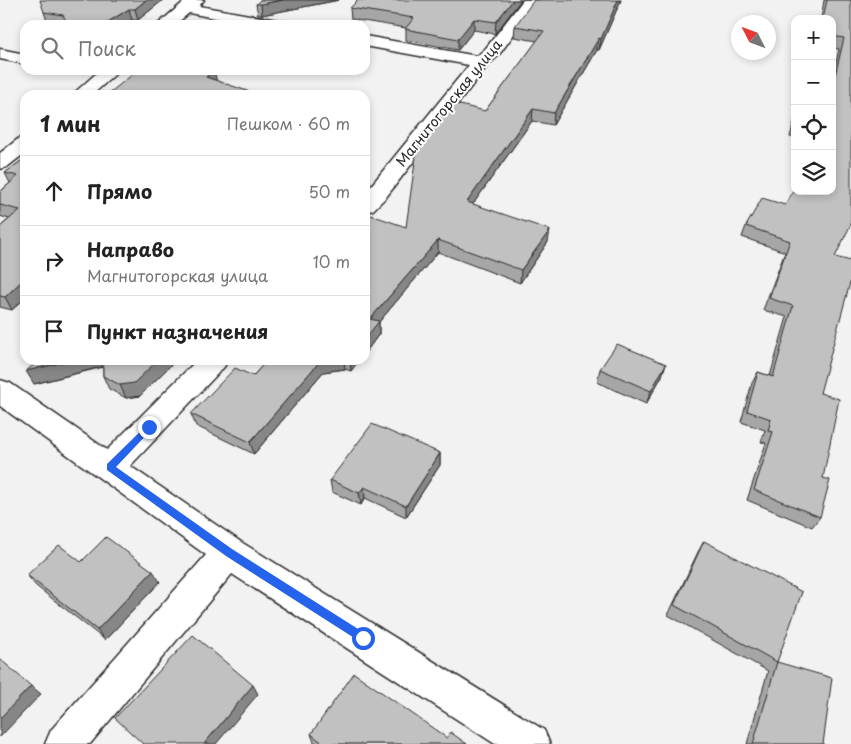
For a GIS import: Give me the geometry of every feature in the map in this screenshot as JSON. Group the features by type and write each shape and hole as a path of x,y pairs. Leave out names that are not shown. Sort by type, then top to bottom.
{"street":[{"name":"Магнитогорская улица","path":"370,200 481,62 492,52 531,0"},
{"path":"171,20 191,4 257,20"},
{"path":"370,42 481,62"},
{"path":"0,54 20,58"},
{"path":"87,90 104,75"},
{"path":"0,162 20,146"},
{"path":"110,467 209,365"},
{"path":"0,391 229,552 530,744"},
{"path":"65,744 229,552"}],"building":[{"path":"40,0 146,0 135,9 129,9 111,20 66,20 63,15 44,12"},
{"path":"260,0 283,0 256,4"},
{"path":"358,0 513,0 496,22 474,19 458,39 405,29 414,18 350,8"},
{"path":"534,0 618,0 601,39 599,38 554,113 533,109 467,202 550,230 521,270 438,240 370,319 370,216 406,227 417,148 452,103 485,111 544,31 515,26"},
{"path":"827,0 851,0 851,224 835,257 851,261 851,279 820,393 839,399 823,478 830,480 820,517 754,490 773,432 768,431 771,419 747,411 758,372 773,377 793,306 769,298 790,241 746,226 762,198 785,205 791,195 836,195 836,71 844,38 836,37 836,15 824,15"},
{"path":"132,75 208,75 206,77 244,90 113,90"},
{"path":"20,162 20,210 0,205 0,192 18,176 5,173"},
{"path":"20,210 20,283 5,297 0,296 0,227"},
{"path":"370,319 379,321 370,333"},
{"path":"617,344 666,364 651,391 600,369"},
{"path":"34,365 51,365 26,371"},
{"path":"103,365 153,365 134,383 120,385 103,376"},
{"path":"263,365 317,365 250,442 191,414 235,368 253,376"},
{"path":"372,424 440,453 406,506 364,487 359,493 330,480"},
{"path":"106,537 153,571 97,630 27,575 59,545 81,562"},
{"path":"704,541 802,592 777,662 674,605"},
{"path":"193,635 253,685 204,744 143,744 115,718"},
{"path":"0,659 31,686 0,718"},
{"path":"777,662 832,678 823,744 753,744"},
{"path":"354,673 447,738 450,732 467,744 324,744 311,734"}],"route":[{"path":"149,427 110,467 229,552 363,638"}]}
